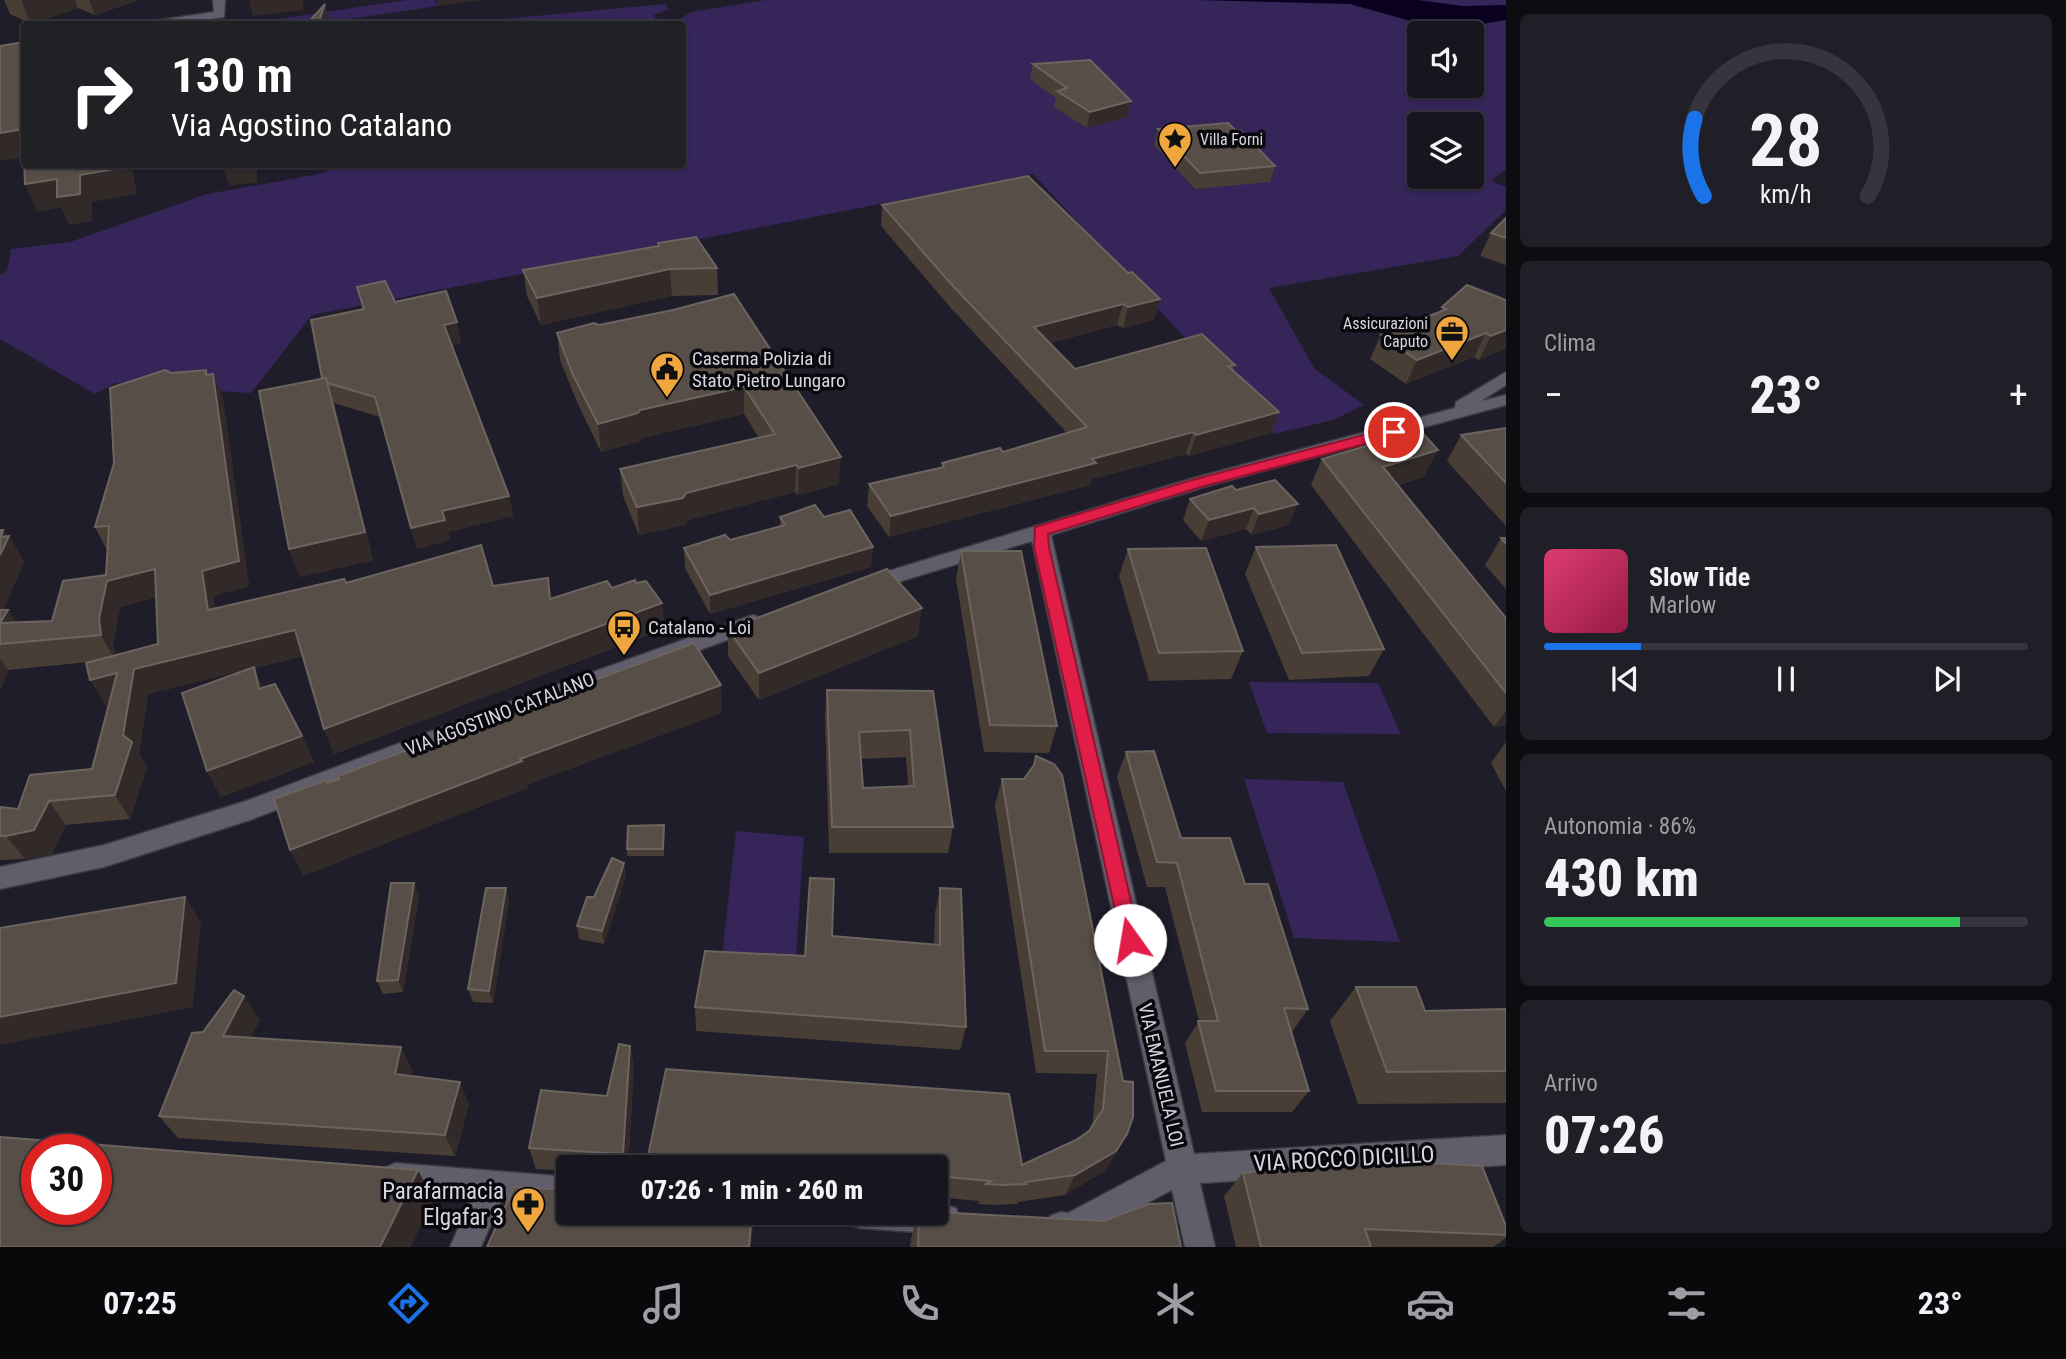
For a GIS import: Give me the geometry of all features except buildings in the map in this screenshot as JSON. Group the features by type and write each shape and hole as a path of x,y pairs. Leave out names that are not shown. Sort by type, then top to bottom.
{"street":[{"path":"176,21 220,15 219,0"},
{"path":"1443,419 1506,377"},
{"path":"846,592 1197,483 1506,400"},
{"name":"VIA EMANUELA LOI","path":"1041,531 1042,547 1200,1247"},
{"name":"VIA AGOSTINO CATALANO","path":"0,878 104,856 250,810 590,680 769,617"},
{"name":"VIA ROCCO DICILLO","path":"1182,1169 1506,1150"},
{"path":"1030,1225 1070,1228 1182,1169"},
{"path":"370,1176 556,1191"},
{"path":"465,1247 493,1186"},
{"path":"948,1219 977,1221"}],"shaded area":[{"path":"407,0 435,0 438,6 336,21 264,21"},
{"path":"765,0 1506,0 1506,169 1491,181 1506,187 1506,210 1458,256 1269,288 1314,368 1364,405 1333,420 1274,434 1033,174 312,315 251,393 115,383 95,394 0,339 0,275 7,271 11,249 70,242 207,194 314,175 329,168 686,168 686,21 678,21 691,12"},
{"path":"1197,0 1417,0 1463,6 1506,5 1506,20 1484,24 1484,21 1410,21 1350,4"},
{"path":"665,4 669,9 654,15 655,18 671,21 482,21"},
{"path":"1249,682 1378,683 1401,734 1267,733"},
{"path":"1244,779 1343,782 1400,942 1294,938"},
{"path":"736,831 804,837 795,971 721,965"}],"place":[{"name":"Villa Forni","path":"1175,169"},
{"name":"Assicurazioni Caputo","path":"1452,362"},
{"name":"Caserma Polizia di Stato Pietro Lungaro","path":"667,399"},
{"name":"Catalano - Loi","path":"624,657"},
{"name":"Parafarmacia Elgafar 3","path":"528,1234"}],"route":[{"path":"1130,940 1042,547 1041,531 1197,483 1394,432"}]}
